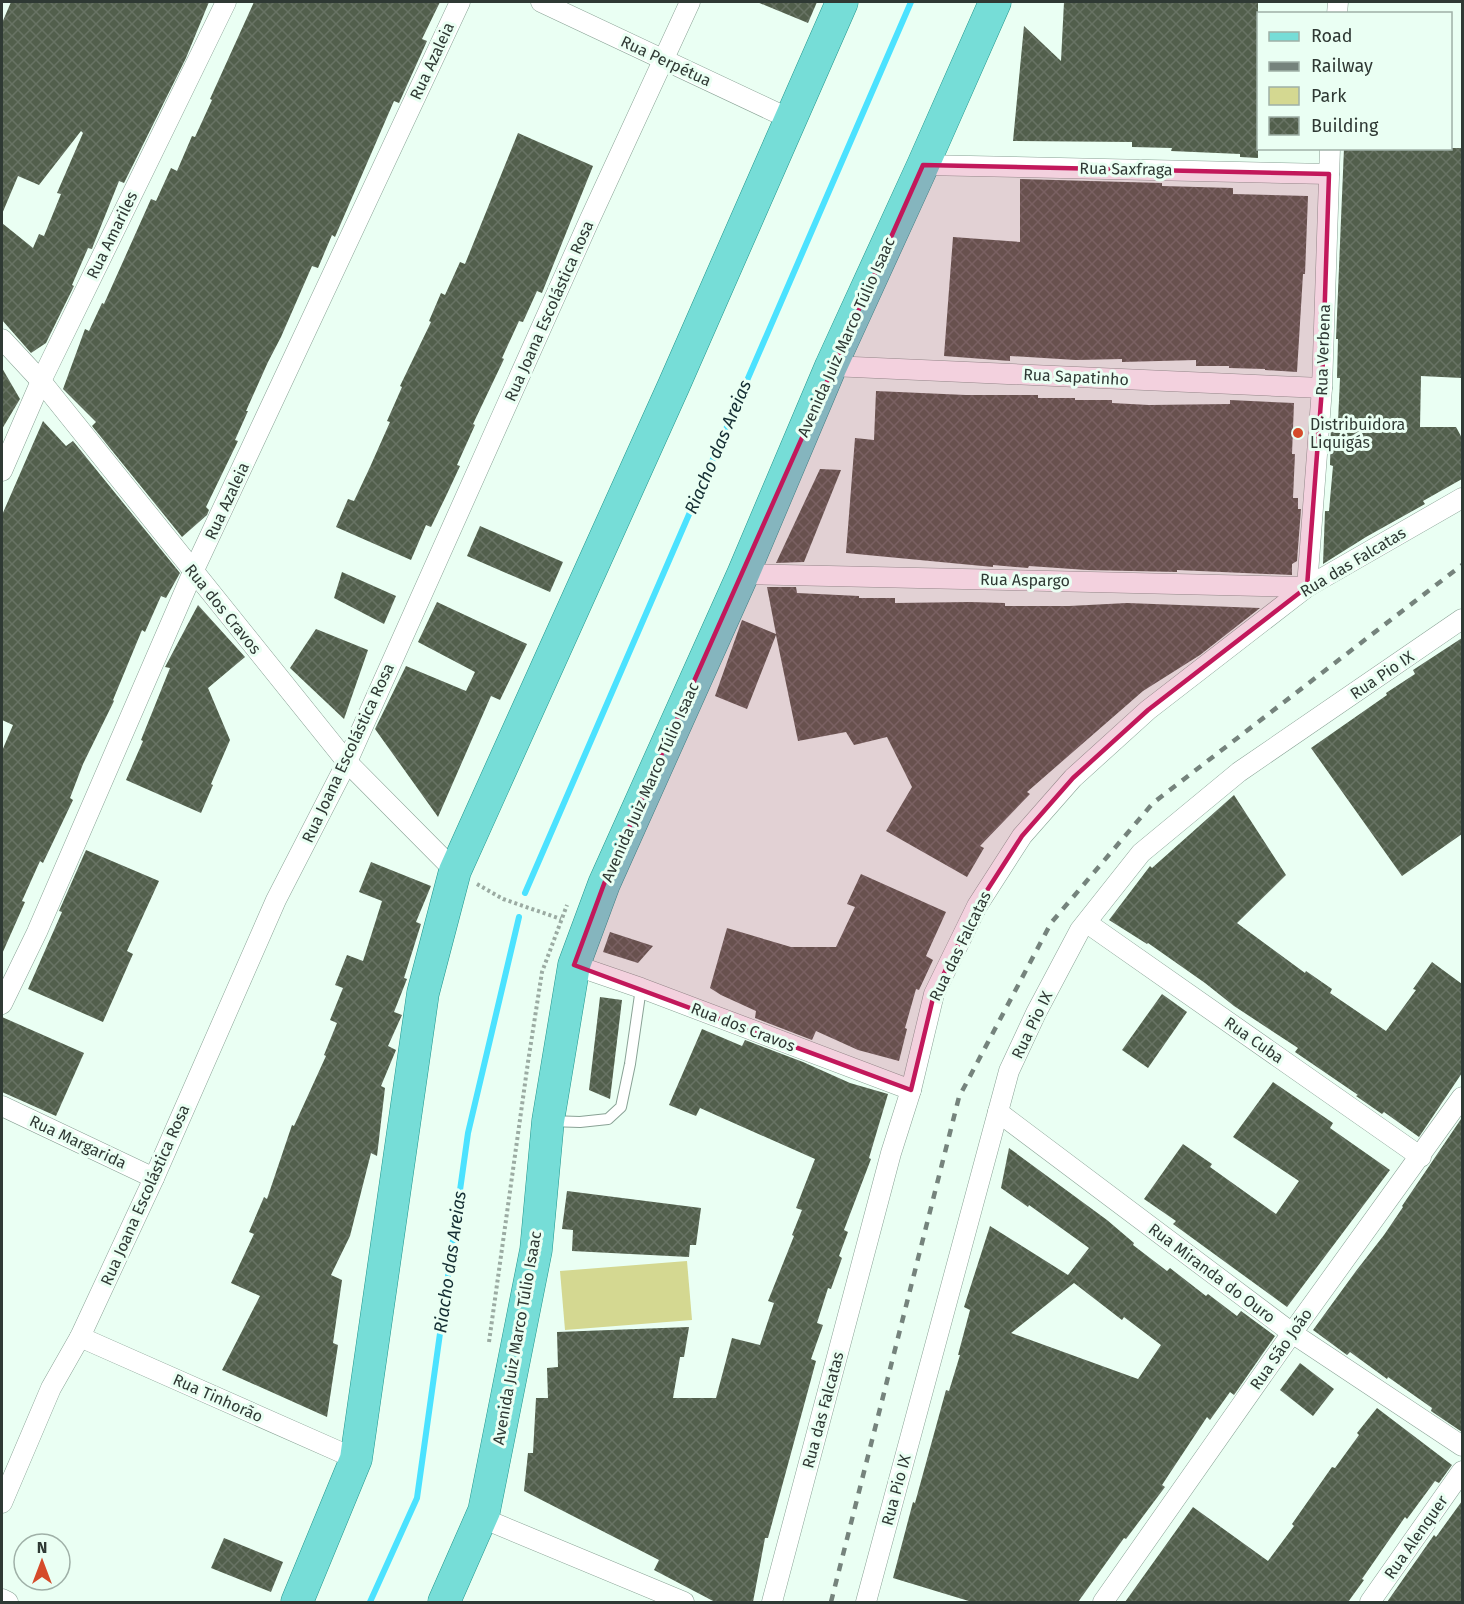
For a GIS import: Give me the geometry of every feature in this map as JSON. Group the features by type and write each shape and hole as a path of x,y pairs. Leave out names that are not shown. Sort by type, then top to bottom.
{"main road":[{"path":"297,1602 356,1459 423,993 455,871 674,386 842,2"},
{"name":"Avenida Juiz Marco Túlio Isaac","path":"444,1602 482,1518 536,1250 548,1121 579,952 604,884 743,573 831,366 995,2"}],"street":[{"name":"Rua Amariles","path":"2,471 41,381 226,2"},
{"name":"Rua Azaleia","path":"2,1004 38,932 193,572 460,2"},
{"name":"Rua Perpétua","path":"542,2 790,119"},
{"name":"Rua Joana Escolástica Rosa","path":"2,1503 51,1388 80,1337 154,1178 276,900 346,762 690,2"},
{"name":"Rua Verbena","path":"1307,587 1322,388 1330,150"},
{"name":"Rua Saxfraga","path":"923,165 1329,174"},
{"name":"Rua dos Cravos","path":"2,339 41,381 346,762 455,871"},
{"name":"Rua Sapatinho","path":"831,366 1322,388"},
{"name":"Rua das Falcatas","path":"772,1602 891,1153 911,1090 934,994 977,906 1022,836 1073,778 1148,710 1307,587 1462,498"},
{"name":"Rua Aspargo","path":"743,573 1307,587"},
{"name":"Rua Pio IX","path":"866,1602 1009,1071 1080,930 1141,853 1239,772 1462,619"},
{"name":"Rua Cuba","path":"1087,923 1421,1157"},
{"name":"Rua dos Cravos","path":"579,952 640,988 911,1090"},
{"name":"Rua São João","path":"1103,1602 1292,1333 1421,1157 1462,1097"},
{"name":"Rua Margarida","path":"2,1106 154,1178"},
{"name":"Rua Miranda do Ouro","path":"998,1112 1292,1333 1462,1446"},
{"name":"Rua Tinhorão","path":"80,1337 356,1459"},
{"name":"Rua Alenquer","path":"1370,1602 1462,1471"},
{"path":"482,1518 684,1602"},
{"path":"2,1599 8,1602"}],"lane":[{"path":"548,1121 580,1122 608,1119 621,1107 630,1064 640,988"}],"path":[{"path":"455,871 503,899 565,921 579,952"},
{"path":"489,1344 542,972 560,919"}],"highlighted area":[{"path":"923,165 1329,174 1322,388 1307,587 1148,710 1073,778 1022,836 977,906 934,994 911,1090 574,965 604,884"}],"green space":[{"path":"687,1261 692,1320 565,1330 560,1271"}],"building":[{"path":"11,2 209,2 186,58 124,183 119,181 92,249 88,248 72,285 74,286 46,343 31,353 2,320 2,223 33,248 39,234 44,236 61,194 57,193 83,133 81,131 39,185 18,176 2,214 2,23"},
{"path":"254,2 440,2 422,39 427,41 399,103 394,101 335,237 332,235 318,268 312,266 268,362 246,411 248,411 235,440 238,441 206,507 209,510 207,515 182,537 92,426 96,422 63,389 85,329 89,331 102,303 104,304 151,199 156,201 171,168 177,171 192,136 195,137"},
{"path":"757,2 817,2 808,23"},
{"path":"1064,2 1258,2 1258,158 1240,157 1240,154 1171,151 1172,148 1132,147 1132,142 1013,141 1024,26 1061,61"},
{"path":"518,133 593,166 542,293 537,291 523,322 519,321 473,424 475,425 457,465 460,466 431,527 426,525 411,560 336,527 348,499 354,501 370,467 390,422 387,421 402,387 400,386 431,322 429,321 441,293 445,295 460,262 465,264"},
{"path":"1452,148 1462,148 1462,378 1421,376 1420,427 1456,427 1462,438 1462,479 1423,501 1425,504 1323,564 1325,511 1329,511 1333,466 1330,465 1331,422 1338,422 1340,378 1337,378 1338,339 1336,339 1344,150 1452,150"},
{"path":"1020,179 1162,183 1162,186 1233,188 1233,194 1308,196 1305,274 1303,274 1297,372 1229,368 1229,366 1196,366 1196,360 1122,362 1122,359 1076,360 1010,356 1010,361 944,356 953,237 1020,242"},
{"path":"2,368 20,399 2,429"},
{"path":"876,391 1038,395 1038,398 1112,400 1112,403 1149,405 1230,404 1230,400 1294,403 1293,498 1298,498 1298,509 1301,509 1297,561 1292,564 1292,575 1177,570 1177,572 1087,570 993,565 993,567 846,553 855,438 874,440"},
{"path":"43,421 66,446 73,441 180,573 166,598 161,596 145,632 142,630 114,701 83,764 70,798 73,800 43,863 40,861 2,954 2,751 13,725 2,720 2,515"},
{"path":"820,469 841,470 804,562 776,563"},
{"path":"480,526 563,562 550,592 467,556"},
{"path":"342,572 396,596 384,624 334,598"},
{"path":"767,587 796,587 797,593 859,596 859,598 895,598 895,603 970,602 1005,603 1005,606 1069,606 1127,603 1260,608 1200,655 1143,691 1027,792 1030,794 980,846 984,848 967,877 886,831 912,787 887,737 854,745 846,732 798,741 776,635 747,709 715,696 742,620 776,634"},
{"path":"437,602 527,644 500,700 491,696 438,817 375,729 406,666 466,691 475,672 418,642"},
{"path":"198,605 245,657 208,688 230,740 201,813 126,780 170,668 165,667"},
{"path":"316,629 368,650 344,719 290,668"},
{"path":"1462,638 1462,834 1402,876 1311,748 1415,674 1413,670"},
{"path":"1234,795 1286,875 1237,923 1305,973 1306,971 1332,989 1330,993 1386,1031 1416,990 1413,989 1432,962 1462,984 1462,1073 1419,1137 1384,1112 1382,1114 1356,1096 1358,1095 1295,1052 1298,1048 1234,1006 1148,943 1109,920 1150,866 1152,868"},
{"path":"86,850 159,881 127,951 133,954 103,1022 28,989"},
{"path":"371,862 431,886 416,922 421,924 404,978 407,979 394,1012 402,1015 388,1046 396,1050 381,1086 385,1088 377,1156 371,1153 350,1236 331,1275 342,1280 333,1343 338,1345 327,1417 222,1370 260,1296 231,1283 254,1234 249,1232 264,1197 267,1199 292,1125 294,1126 326,1056 324,1055 337,1023 330,1020 343,988 335,985 347,955 363,961 382,901 359,892"},
{"path":"861,874 946,912 926,956 933,960 919,990 916,989 899,1061 858,1050 816,1031 812,1040 755,1018 756,1011 710,988 727,928 791,947 836,947 855,907 847,904"},
{"path":"610,932 653,946 638,963 603,952"},
{"path":"1162,994 1187,1012 1148,1068 1122,1050"},
{"path":"600,997 622,1000 610,1099 589,1090"},
{"path":"2,1017 84,1053 56,1116 2,1092"},
{"path":"702,1029 742,1046 745,1040 850,1083 888,1094 869,1158 871,1159 844,1230 848,1232 839,1256 842,1258 831,1289 828,1288 817,1323 823,1325 811,1359 816,1361 768,1538 765,1538 753,1602 715,1602 654,1570 659,1560 524,1491 528,1453 533,1453 536,1398 548,1398 547,1368 558,1367 557,1332 689,1327 684,1357 680,1357 673,1398 716,1398 732,1338 760,1345 774,1303 768,1301 794,1236 792,1235 802,1210 796,1208 815,1159 700,1108 696,1116 669,1105"},
{"path":"1273,1082 1333,1123 1330,1128 1390,1170 1287,1307 1173,1224 1176,1221 1144,1199 1183,1144 1212,1164 1210,1167 1276,1214 1299,1181 1233,1137"},
{"path":"1461,1119 1462,1432 1388,1377 1387,1379 1350,1352 1347,1355 1313,1330 1384,1235"},
{"path":"1009,1148 1107,1220 1134,1243 1133,1245 1167,1271 1170,1268 1206,1296 1208,1294 1237,1316 1241,1311 1275,1336 1234,1395 1230,1392 1210,1420 1207,1417 1162,1485 1165,1487 1126,1539 1124,1538 1078,1602 972,1602 893,1578 946,1390 949,1391 960,1355 958,1355 970,1310 964,1307 990,1226 1068,1275 1089,1248 1001,1188","holes":["1074,1283 1122,1320 1124,1317 1161,1345 1138,1379 1011,1333"]},
{"path":"567,1191 701,1208 696,1245 690,1245 689,1257 572,1251 573,1230 562,1229"},
{"path":"1300,1363 1334,1389 1313,1416 1280,1390"},
{"path":"1377,1408 1452,1465 1439,1483 1435,1481 1407,1519 1405,1517 1348,1602 1125,1602 1193,1507 1268,1561 1332,1467 1335,1468 1359,1435 1357,1433"},
{"path":"1462,1501 1462,1602 1387,1602 1434,1535 1436,1537"},
{"path":"224,1538 283,1562 271,1592 211,1568"}],"waterway":[{"name":"Riacho das Areias","path":"525,893 911,2"},
{"name":"Riacho das Areias","path":"370,1602 417,1498 468,1133 519,917"}],"railway":[{"path":"831,1602 959,1097 1051,923 1153,803 1462,565"}],"place":[{"name":"Distribuidora Liquigás","path":"1298,433"}]}
